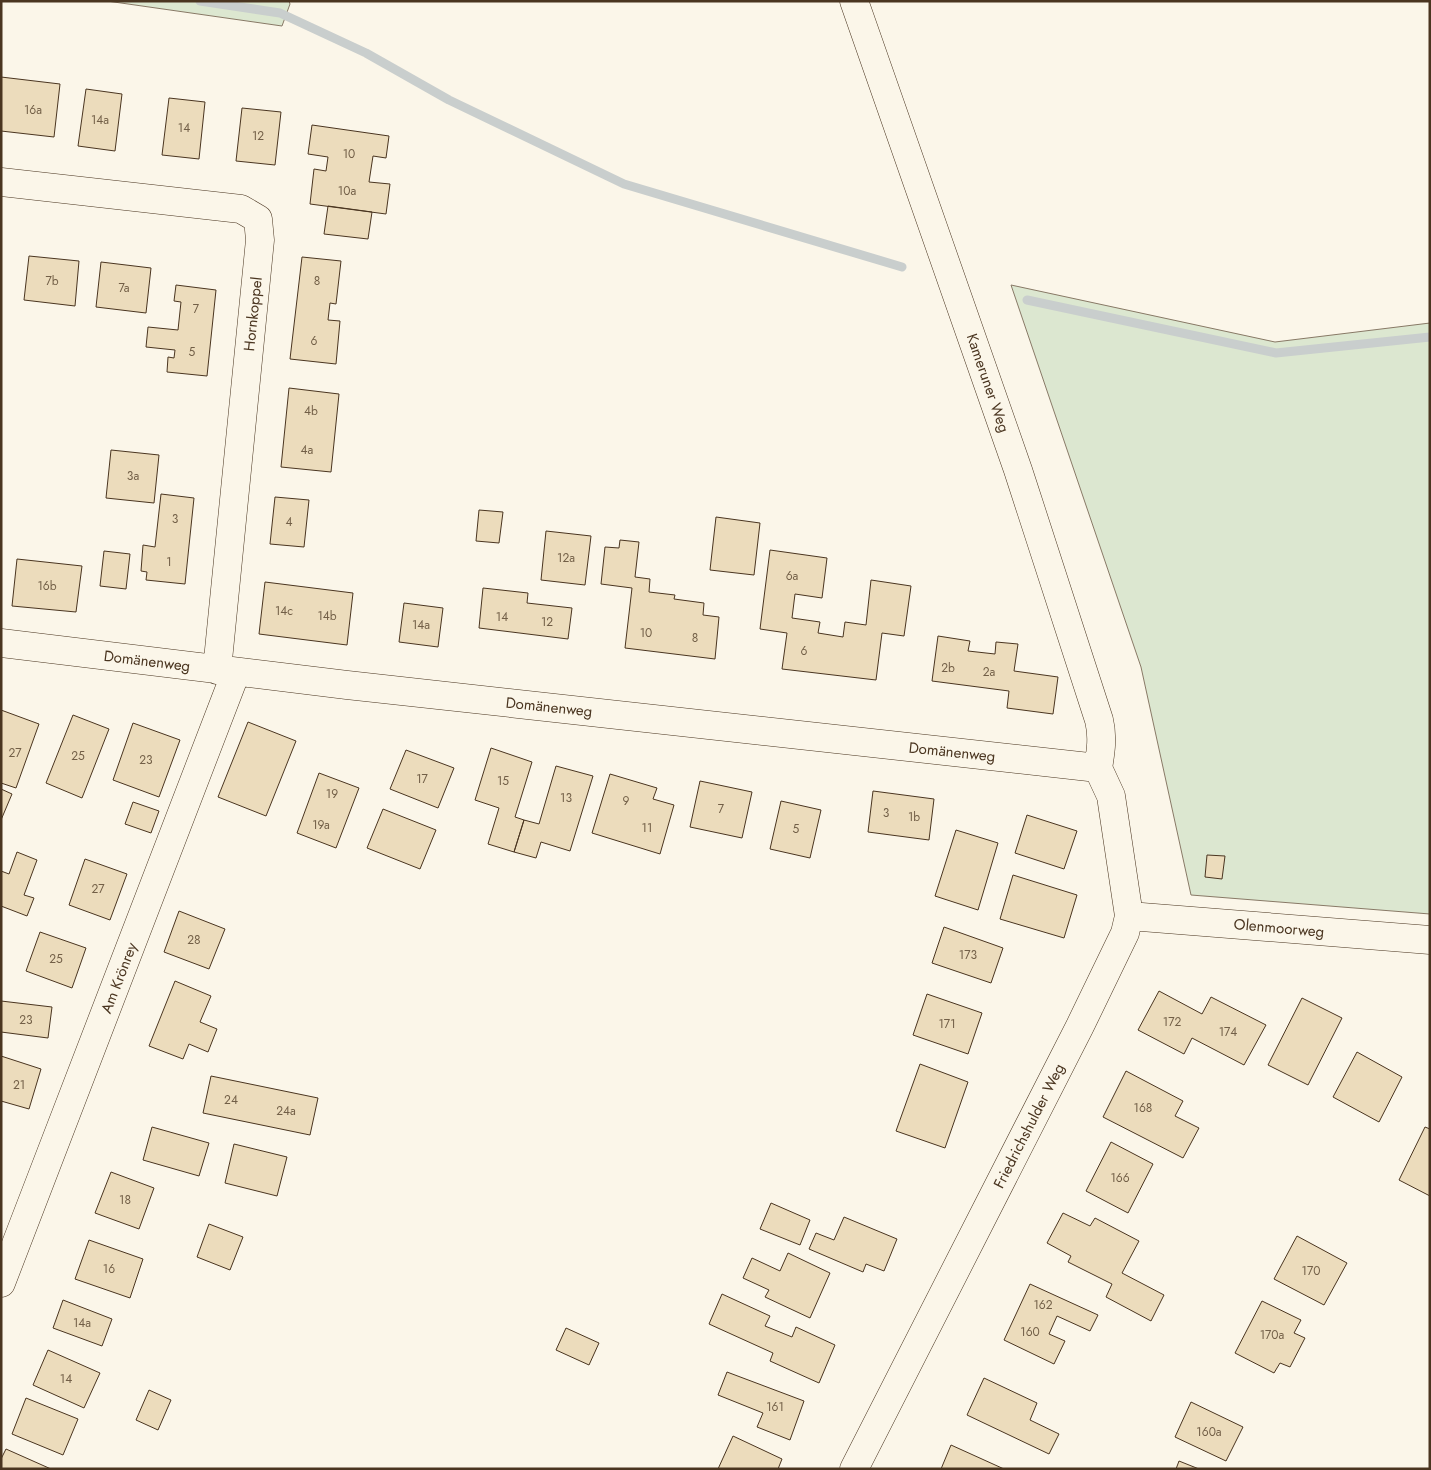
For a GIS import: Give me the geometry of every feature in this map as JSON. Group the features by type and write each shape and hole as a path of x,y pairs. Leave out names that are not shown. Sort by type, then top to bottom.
{"street":[{"name":"Kameruner Weg","path":"854,1 1018,470 1100,720 1102,746 1098,768"},
{"name":"Hornkoppel","path":"1,182 241,209 258,220 260,240 226,671"},
{"name":"Domänenweg","path":"1,644 226,671 1098,768"},
{"name":"Am Krönrey","path":"1,1283 226,671"},
{"name":"Friedrichshulder Weg","path":"854,1469 1080,1026 1125,933 1129,916 1111,796 1098,768"},
{"name":"Olenmoorweg","path":"1129,916 1430,940"}],"green space":[{"path":"107,1 289,1 290,4 282,26"},
{"path":"1011,285 1275,342 1430,323 1430,914 1191,895 1141,667"}],"building":[{"path":"1,77 60,84 54,137 1,131"},
{"path":"86,89 122,94 115,151 78,146"},
{"path":"169,98 205,102 199,159 162,155"},
{"path":"242,108 281,112 275,165 236,161"},
{"path":"312,125 389,136 386,158 373,156 369,182 390,184 386,214 310,204 314,169 326,171 328,157 308,154"},
{"path":"328,206 372,212 368,239 324,234"},
{"path":"29,256 79,261 75,306 24,300"},
{"path":"302,257 341,261 336,304 330,303 328,320 340,321 336,364 290,359"},
{"path":"101,262 151,268 146,313 96,307"},
{"path":"176,285 216,290 207,376 167,372 168,357 174,358 175,350 146,347 148,327 178,330 181,302 174,301"},
{"path":"289,388 339,394 331,472 281,467"},
{"path":"111,450 159,455 154,503 106,498"},
{"path":"161,494 194,498 185,584 146,580 147,572 141,571 143,545 155,547"},
{"path":"275,497 309,500 304,547 270,544"},
{"path":"479,510 503,512 499,543 476,541"},
{"path":"716,517 760,523 754,575 710,570"},
{"path":"546,531 591,536 585,585 541,580"},
{"path":"620,540 639,542 635,577 650,579 649,592 675,595 674,599 704,603 703,615 719,617 715,659 625,648 632,588 601,584 605,547 619,548"},
{"path":"770,550 827,558 822,598 795,594 792,618 820,622 818,633 843,637 845,622 866,625 871,580 911,586 904,636 882,633 876,680 782,669 787,633 760,629"},
{"path":"104,551 130,554 126,589 100,586"},
{"path":"17,559 82,566 76,612 12,606"},
{"path":"265,582 353,593 347,645 259,634"},
{"path":"483,588 528,593 527,603 572,608 568,639 479,628"},
{"path":"404,603 443,608 438,647 399,642"},
{"path":"938,636 970,641 968,651 995,654 996,642 1018,644 1014,671 1058,677 1053,714 1007,708 1009,691 932,681"},
{"path":"1,710 39,724 16,788 1,783"},
{"path":"73,715 109,729 82,798 46,783"},
{"path":"248,722 296,741 266,816 218,797"},
{"path":"133,723 180,740 159,797 113,780"},
{"path":"491,748 532,762 515,817 524,820 514,852 488,844 499,808 475,800"},
{"path":"406,750 454,768 438,808 390,789"},
{"path":"556,766 593,776 570,851 541,842 536,858 514,852 524,820 539,824"},
{"path":"319,773 359,788 336,848 297,833"},
{"path":"610,774 657,788 653,799 674,805 660,854 592,833"},
{"path":"700,781 752,792 742,838 690,827"},
{"path":"1,789 12,794 1,820"},
{"path":"873,791 934,799 929,840 868,832"},
{"path":"781,801 821,810 810,858 770,849"},
{"path":"133,802 159,811 151,833 125,824"},
{"path":"383,809 436,830 420,869 367,848"},
{"path":"1027,815 1077,831 1064,869 1015,853"},
{"path":"956,830 998,843 978,910 935,896"},
{"path":"17,852 37,860 24,895 34,898 27,916 1,906 1,871 9,874"},
{"path":"1207,855 1225,856 1222,879 1205,877"},
{"path":"85,859 127,874 110,920 69,905"},
{"path":"1013,875 1077,895 1064,938 1000,919"},
{"path":"179,911 225,929 209,969 164,952"},
{"path":"944,927 1003,948 991,983 932,963"},
{"path":"40,932 86,948 72,988 26,971"},
{"path":"175,981 211,996 200,1022 217,1029 208,1052 189,1044 183,1059 149,1046"},
{"path":"1159,991 1202,1014 1211,997 1266,1025 1244,1065 1192,1038 1184,1054 1138,1030"},
{"path":"927,994 982,1013 968,1054 913,1035"},
{"path":"1302,998 1342,1018 1308,1085 1268,1065"},
{"path":"1,1001 52,1007 48,1038 1,1032"},
{"path":"1357,1052 1402,1077 1379,1122 1333,1097"},
{"path":"1,1056 41,1069 29,1109 1,1101"},
{"path":"920,1064 968,1082 945,1148 896,1131"},
{"path":"1126,1071 1183,1101 1175,1116 1199,1128 1183,1158 1103,1117"},
{"path":"211,1076 318,1098 310,1135 203,1113"},
{"path":"152,1127 209,1143 199,1176 143,1160"},
{"path":"1425,1127 1430,1129 1430,1196 1399,1180"},
{"path":"1111,1142 1153,1164 1128,1213 1086,1191"},
{"path":"234,1144 287,1157 277,1196 225,1183"},
{"path":"111,1172 154,1188 139,1229 95,1213"},
{"path":"771,1203 810,1220 800,1245 760,1229"},
{"path":"1063,1213 1090,1226 1095,1218 1139,1241 1122,1273 1164,1295 1151,1321 1106,1297 1112,1284 1068,1262 1071,1256 1047,1243"},
{"path":"844,1217 897,1239 884,1271 866,1264 863,1272 809,1249 816,1233 834,1240"},
{"path":"209,1224 243,1237 230,1270 197,1257"},
{"path":"1297,1236 1347,1263 1324,1305 1274,1279"},
{"path":"89,1240 143,1259 130,1298 75,1279"},
{"path":"788,1253 830,1273 810,1318 765,1297 769,1290 743,1278 752,1258 780,1271"},
{"path":"1030,1284 1098,1315 1090,1331 1057,1316 1049,1334 1065,1341 1054,1364 1004,1340"},
{"path":"722,1294 770,1316 765,1326 792,1337 796,1327 835,1345 819,1383 770,1361 773,1353 709,1324"},
{"path":"63,1300 112,1319 102,1346 53,1328"},
{"path":"1262,1301 1301,1320 1294,1333 1305,1338 1290,1367 1280,1363 1274,1373 1235,1353"},
{"path":"566,1328 599,1343 589,1365 556,1350"},
{"path":"48,1350 100,1373 84,1408 33,1385"},
{"path":"727,1372 804,1401 790,1440 757,1427 763,1413 718,1395"},
{"path":"984,1378 1037,1403 1030,1420 1059,1434 1049,1454 967,1415"},
{"path":"149,1390 171,1400 158,1430 136,1420"},
{"path":"26,1398 78,1419 63,1455 12,1434"},
{"path":"1191,1402 1243,1427 1226,1461 1175,1437"},
{"path":"733,1436 782,1459 778,1469 718,1469"},
{"path":"951,1445 1004,1469 941,1469"},
{"path":"6,1449 51,1469 1,1469 1,1459"},
{"path":"1179,1461 1199,1469 1176,1469"}],"waterway":[{"path":"200,1 280,13 366,53 449,100 624,184 902,267"},
{"path":"1027,300 1276,353 1430,337"}]}
